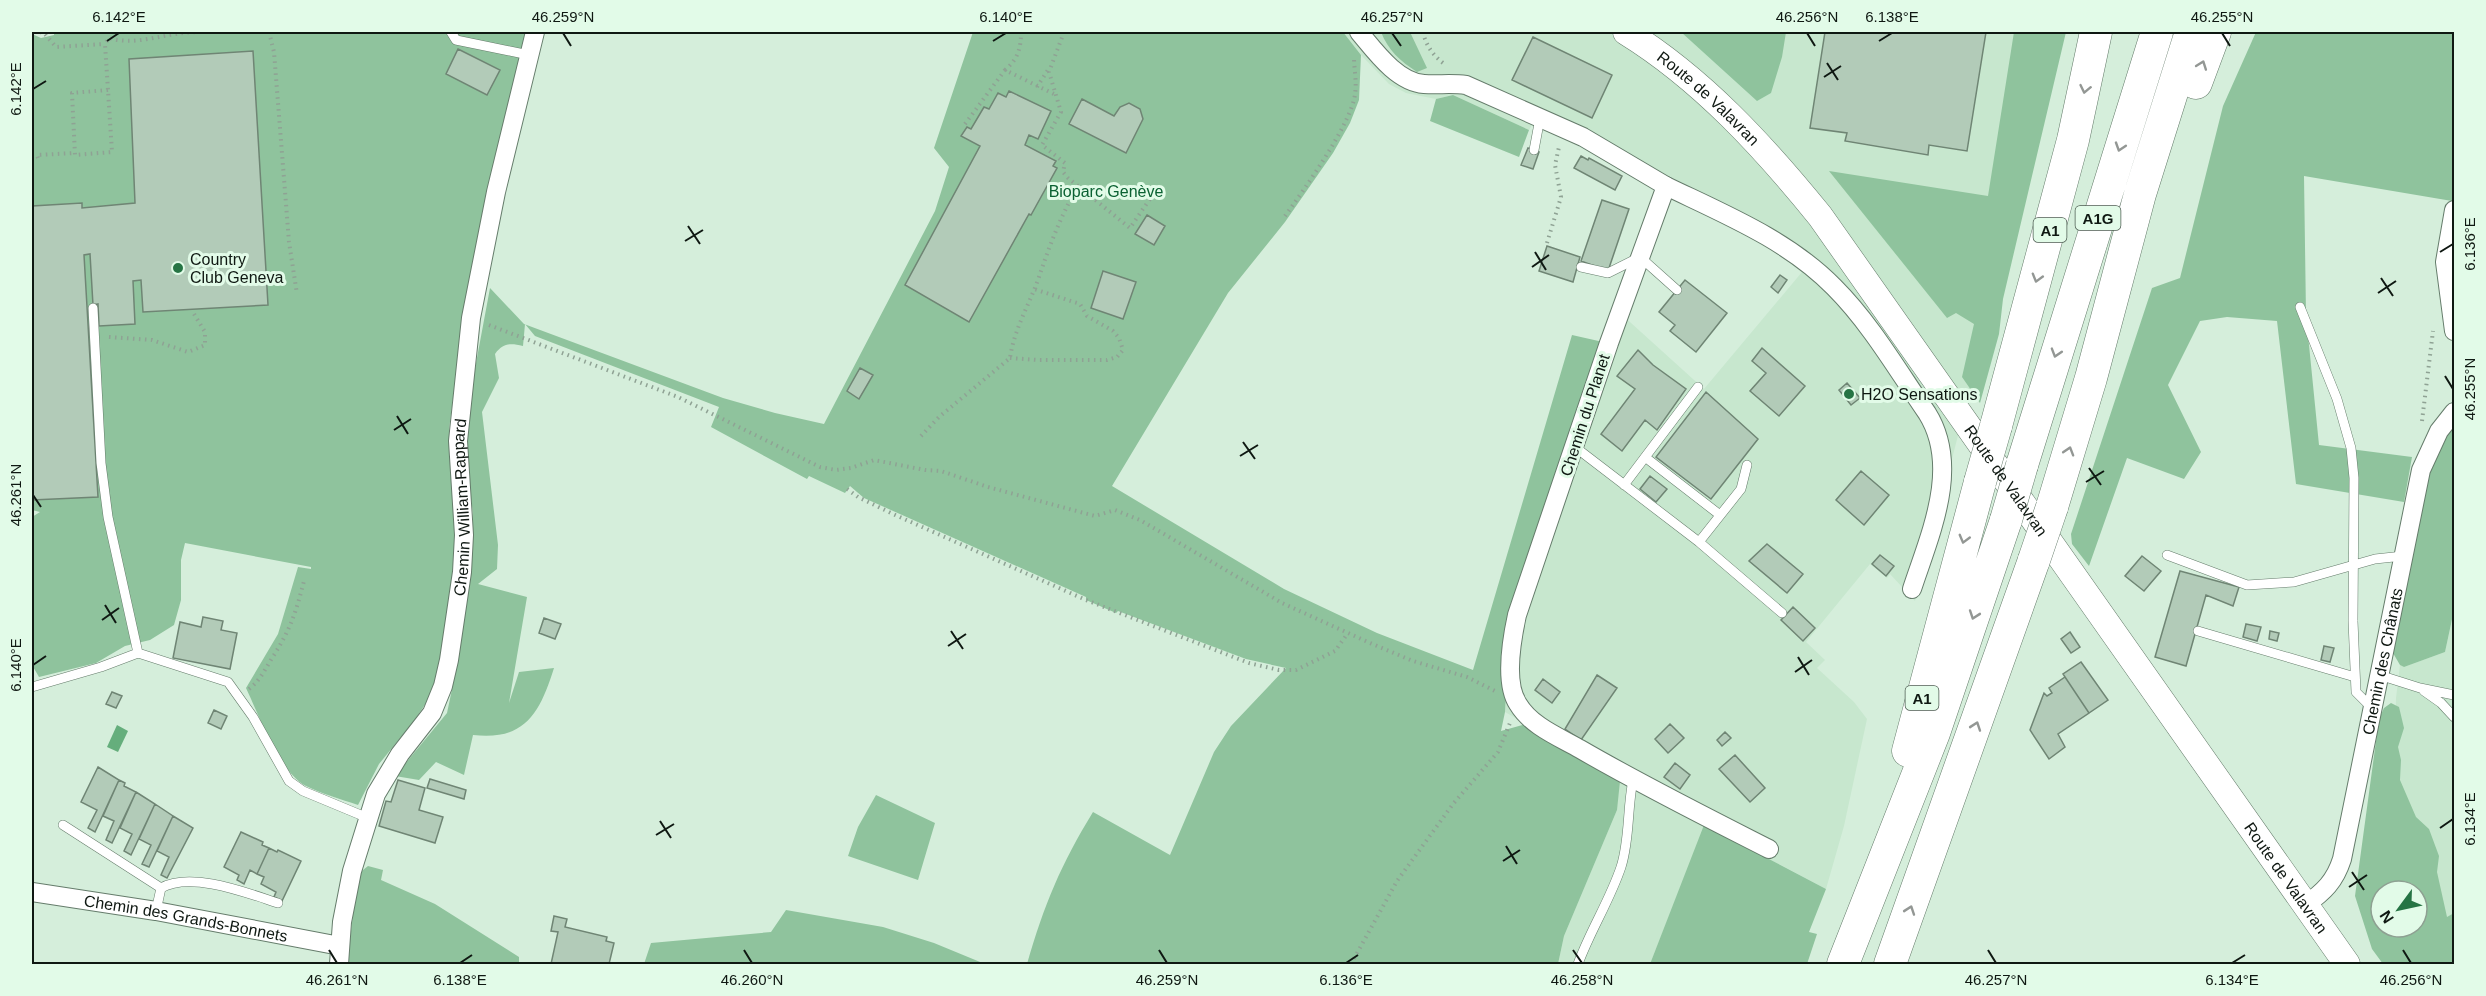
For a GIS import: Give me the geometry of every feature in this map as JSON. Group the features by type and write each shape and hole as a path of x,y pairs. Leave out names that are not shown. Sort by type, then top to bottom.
{"highway":[{"name":"A1","path":"1842,964 1862,912 1996,426 2073,140 2096,32"},
{"name":"A1G","path":"1862,912 1934,733 2006,520 2157,32"},
{"name":"A1G","path":"2091,378 2140,194 2191,32"},
{"path":"1890,964 2034,560 2091,378 2152,201 2215,32"}],"street":[{"name":"Chemin William-Rappard","path":"339,955 342,922 352,871 376,794 400,754 432,713 443,686 449,660 462,572 464,535 458,441 471,318 496,192 535,32"},
{"path":"1359,32 1385,61 1405,78 1423,84 1451,76 1568,131 1632,164 1666,186 1727,215 1783,246 1832,285 1857,312 1934,423 1941,455 1940,495 1937,512 1912,589"},
{"name":"Route de Valavran","path":"1626,32 1673,65 1714,101 1769,155 1820,216 2347,964"},
{"name":"Chemin du Planet","path":"1516,703 1509,658 1517,615 1666,186"},
{"path":"2454,210 2451,241 2445,262 2454,331"},
{"name":"Chemin des Chânats","path":"2306,905 2328,888 2340,865 2421,470 2439,431 2454,412"},
{"path":"1516,703 1541,726 1633,780 1769,849"},
{"name":"Chemin des Grands-Bonnets","path":"32,892 156,911 339,955"}],"lane":[{"path":"451,32 456,40 529,55"},
{"path":"1534,150 1540,118"},
{"path":"1581,267 1608,273 1640,257 1677,290"},
{"path":"2300,307 2337,399 2351,448 2354,478 2355,692 2372,708"},
{"path":"93,308 101,463 108,517 138,653"},
{"path":"1624,485 1698,387"},
{"path":"1575,447 1699,542 1782,613"},
{"path":"1645,458 1720,516"},
{"path":"1699,542 1741,489 1747,465"},
{"path":"2167,555 2247,585 2294,582 2354,564 2403,556"},
{"path":"2198,632 2355,677"},
{"path":"32,687 101,667 138,653 228,682 253,717 289,781 303,791 368,818"},
{"path":"2379,675 2420,688 2454,695"},
{"path":"2420,688 2441,702 2454,717"},
{"path":"1578,964 1621,866 1628,834 1633,780"},
{"path":"63,825 161,888"},
{"path":"156,911 161,888 171,882 222,885 278,903"}],"path":[{"path":"40,32 44,33 56,47 105,44"},
{"path":"38,158 38,155 112,152 105,44 109,38 118,41 157,39 176,34 210,32"},
{"path":"269,32 274,52 289,242 297,294"},
{"path":"965,124 1005,70 1016,61 1021,32"},
{"path":"1037,87 1049,69 1064,32"},
{"path":"1423,32 1429,48 1451,76"},
{"path":"1285,216 1321,162 1352,107 1355,95 1354,59"},
{"path":"1049,69 1060,112 1042,146 1061,158 1065,163 1063,172 1131,228 1156,190"},
{"path":"1005,70 1057,95"},
{"path":"75,153 72,93 108,90"},
{"path":"1547,243 1561,197 1556,154 1568,131"},
{"path":"921,436 939,417 1010,358 1013,338 1034,289 1055,230 1078,186"},
{"path":"1010,358 1107,360 1118,357 1124,350 1113,331 1087,316 1080,304 1034,289"},
{"path":"95,336 152,340 183,351 193,352 205,345 206,337 194,314"},
{"path":"471,318 678,397 716,414 823,470 851,468 874,460 941,471 988,487 1095,516 1115,510 1140,520 1282,603 1413,661 1467,677 1516,703 1498,752 1421,846 1397,881 1352,964"},
{"path":"2421,427 2434,323"},
{"path":"847,489 893,514 1086,600 1249,663 1279,670 1296,670 1335,651 1348,633"},
{"path":"240,698 255,684 284,642 295,619 304,581"}],"shaded area":[{"path":"1343,32 2047,32 2019,201 1915,601 1890,574 1887,578 1870,564 1806,642 1825,660 1817,668 1854,702 1867,719 1844,826 1826,889 1705,825 1650,964 1558,964 1564,936 1617,810 1526,724 1505,712 1504,661 1620,313 1704,389 1802,272 1788,258 1749,235 1574,142 1532,125 1529,130 1453,95 1436,99 1406,93 1389,84"},
{"path":"2454,611 2454,913 2429,929 2429,879 2391,879 2396,698 2400,665 2404,667 2445,652"},
{"path":"117,725 128,731 118,752 107,747"}],"green space":[{"path":"54,32 529,32 514,82 468,285 449,429 455,536 451,592 437,678 428,700 379,764 358,805 312,789 296,779 287,769 271,742 246,688 278,634 298,567 311,569 311,567 185,543 181,560 181,600 174,625 150,640 125,646 96,663 39,677 32,665 32,517 40,512 32,510 32,34 41,38 54,35"},
{"name":"Bioparc Genève","path":"973,32 1343,32 1361,55 1359,100 1350,123 1333,153 1285,222 1228,293 1112,486 1284,589 1377,633 1473,670 1572,335 1603,342 1509,626 1505,712 1501,731 1526,724 1620,781 1617,810 1564,936 1558,964 1027,964 1054,885 1093,812 1170,855 1214,752 1231,726 1286,668 1246,659 1118,611 1116,613 1086,600 1086,597 864,498 850,486 845,493 809,476 807,479 711,427 719,407 535,336 525,325 723,398 824,424 935,211 949,167 934,148"},
{"path":"1381,32 1410,32 1427,68 1417,72 1405,64 1391,50"},
{"path":"1681,32 1786,32 1782,57 1771,93 1757,101"},
{"path":"2014,32 2066,32 2003,299 1999,334 1980,403 1962,377 1974,324 1956,313 1947,318 1829,171 1988,196"},
{"path":"2256,32 2454,32 2454,194 2452,201 2304,176 2306,315 2319,445 2412,457 2404,502 2296,484 2277,321 2227,317 2200,321 2168,385 2201,452 2184,479 2127,458 2089,566 2072,544 2071,534 2152,288 2180,278 2223,106"},
{"path":"1453,95 1529,130 1519,157 1430,121 1436,99"},
{"path":"490,288 525,324 523,346 507,345 495,354 499,378 482,412 498,545 497,569 478,584 527,597 509,703 519,672 554,668 543,698 528,720 518,728 506,733 491,736 473,735 464,775 436,762 419,780 395,776 447,713 455,675 472,545 473,513 465,455 471,390"},
{"path":"2454,426 2454,610 2445,652 2404,667 2400,665 2393,653 2428,470 2440,445"},
{"path":"2391,703 2399,707 2404,728 2398,747 2401,760 2400,780 2416,817 2429,829 2439,856 2437,872 2447,917 2454,913 2454,964 2383,964 2372,949 2355,896 2379,719 2384,708"},
{"path":"876,795 935,823 918,880 848,856 858,827"},
{"path":"1704,825 1826,889 1809,932 1817,934 1807,964 1650,964"},
{"path":"368,866 383,870 381,880 435,904 519,957 519,964 347,964 358,874"},
{"path":"786,910 883,927 934,943 985,964 644,964 651,943 771,932"}],"building":[{"path":"1825,32 1986,32 1967,151 1929,145 1928,155 1845,141 1847,133 1810,128"},
{"path":"1533,37 1612,75 1592,118 1512,80"},
{"path":"458,49 500,70 487,95 446,74"},
{"name":"Country Club Geneva","path":"253,51 268,305 143,312 141,280 133,281 135,324 99,326 98,304 93,305 90,254 84,255 98,497 32,500 32,206 82,203 82,208 135,203 129,59"},
{"path":"1009,91 1051,111 1038,139 1029,135 1025,145 1056,161 1053,166 1057,168 969,322 905,285 980,146 961,136 967,127 971,129 984,107 989,109 998,93 1006,97"},
{"path":"1082,99 1114,116 1120,107 1129,103 1140,109 1143,119 1126,153 1069,124"},
{"path":"1528,148 1539,152 1533,169 1521,165"},
{"path":"1581,156 1622,176 1615,190 1574,168"},
{"path":"1602,200 1629,209 1608,271 1581,261"},
{"path":"1147,215 1165,226 1154,245 1135,234"},
{"path":"1547,246 1580,257 1573,282 1539,271"},
{"path":"1103,271 1136,282 1123,319 1091,308"},
{"path":"1780,275 1787,280 1778,293 1771,287"},
{"path":"1685,280 1727,313 1696,352 1670,331 1675,325 1659,312"},
{"path":"1762,348 1805,386 1779,416 1750,391 1766,373 1752,361"},
{"path":"1638,350 1653,365 1686,389 1657,430 1645,420 1622,451 1601,434 1635,389 1617,376"},
{"path":"860,368 873,375 859,399 847,391"},
{"name":"H2O Sensations","path":"1847,383 1860,398 1851,405 1839,390"},
{"path":"1706,392 1758,439 1711,499 1656,457"},
{"path":"1861,471 1889,495 1864,525 1836,500"},
{"path":"1650,476 1667,489 1656,502 1640,489"},
{"path":"1767,544 1803,574 1787,593 1749,561"},
{"path":"1880,555 1894,566 1886,576 1872,564"},
{"path":"2142,556 2161,571 2144,591 2125,576"},
{"path":"2180,571 2239,587 2233,606 2206,595 2186,666 2155,657"},
{"path":"1793,607 1815,628 1803,641 1781,620"},
{"path":"203,617 223,621 221,630 237,633 230,669 173,658 180,622 201,627"},
{"path":"544,618 561,624 555,639 539,633"},
{"path":"2246,624 2261,627 2257,641 2243,637"},
{"path":"2270,631 2279,633 2277,641 2269,639"},
{"path":"2070,632 2080,647 2071,653 2061,639"},
{"path":"2324,646 2334,648 2330,662 2321,660"},
{"path":"2081,662 2108,700 2089,713 2063,674"},
{"path":"1597,675 1617,688 1581,740 1565,729"},
{"path":"2065,677 2089,713 2058,734 2065,747 2049,759 2030,730 2044,693 2047,696 2052,693 2049,688"},
{"path":"1543,679 1560,692 1552,703 1535,690"},
{"path":"112,692 122,696 116,708 106,704"},
{"path":"214,710 227,716 221,729 208,723"},
{"path":"1670,724 1684,738 1668,753 1655,739"},
{"path":"1725,732 1731,738 1722,746 1717,740"},
{"path":"1735,755 1765,788 1750,802 1719,769"},
{"path":"1675,763 1690,775 1680,789 1664,777"},
{"path":"98,767 119,780 95,832 88,828 97,810 81,802"},
{"path":"430,779 466,790 464,799 427,788"},
{"path":"119,780 125,783 124,786 136,792 112,843 106,840 114,821 103,816"},
{"path":"398,780 425,788 419,810 443,817 435,843 379,826 386,801 391,802"},
{"path":"136,792 155,804 131,855 124,851 132,834 120,828"},
{"path":"155,804 173,816 149,867 142,864 151,845 139,839"},
{"path":"173,816 193,828 167,878 161,875 169,857 157,851"},
{"path":"241,832 263,842 262,845 269,848 257,874 250,870 244,884 237,880 239,875 224,867"},
{"path":"269,848 301,861 282,901 274,897 276,892 261,884 264,877 257,874"},
{"path":"554,916 567,919 565,927 607,937 606,941 614,943 609,964 551,964 558,932 551,931"}],"place":[{"name":"Country Club Geneva","path":"178,268"},
{"name":"H2O Sensations","path":"1849,394"}]}
